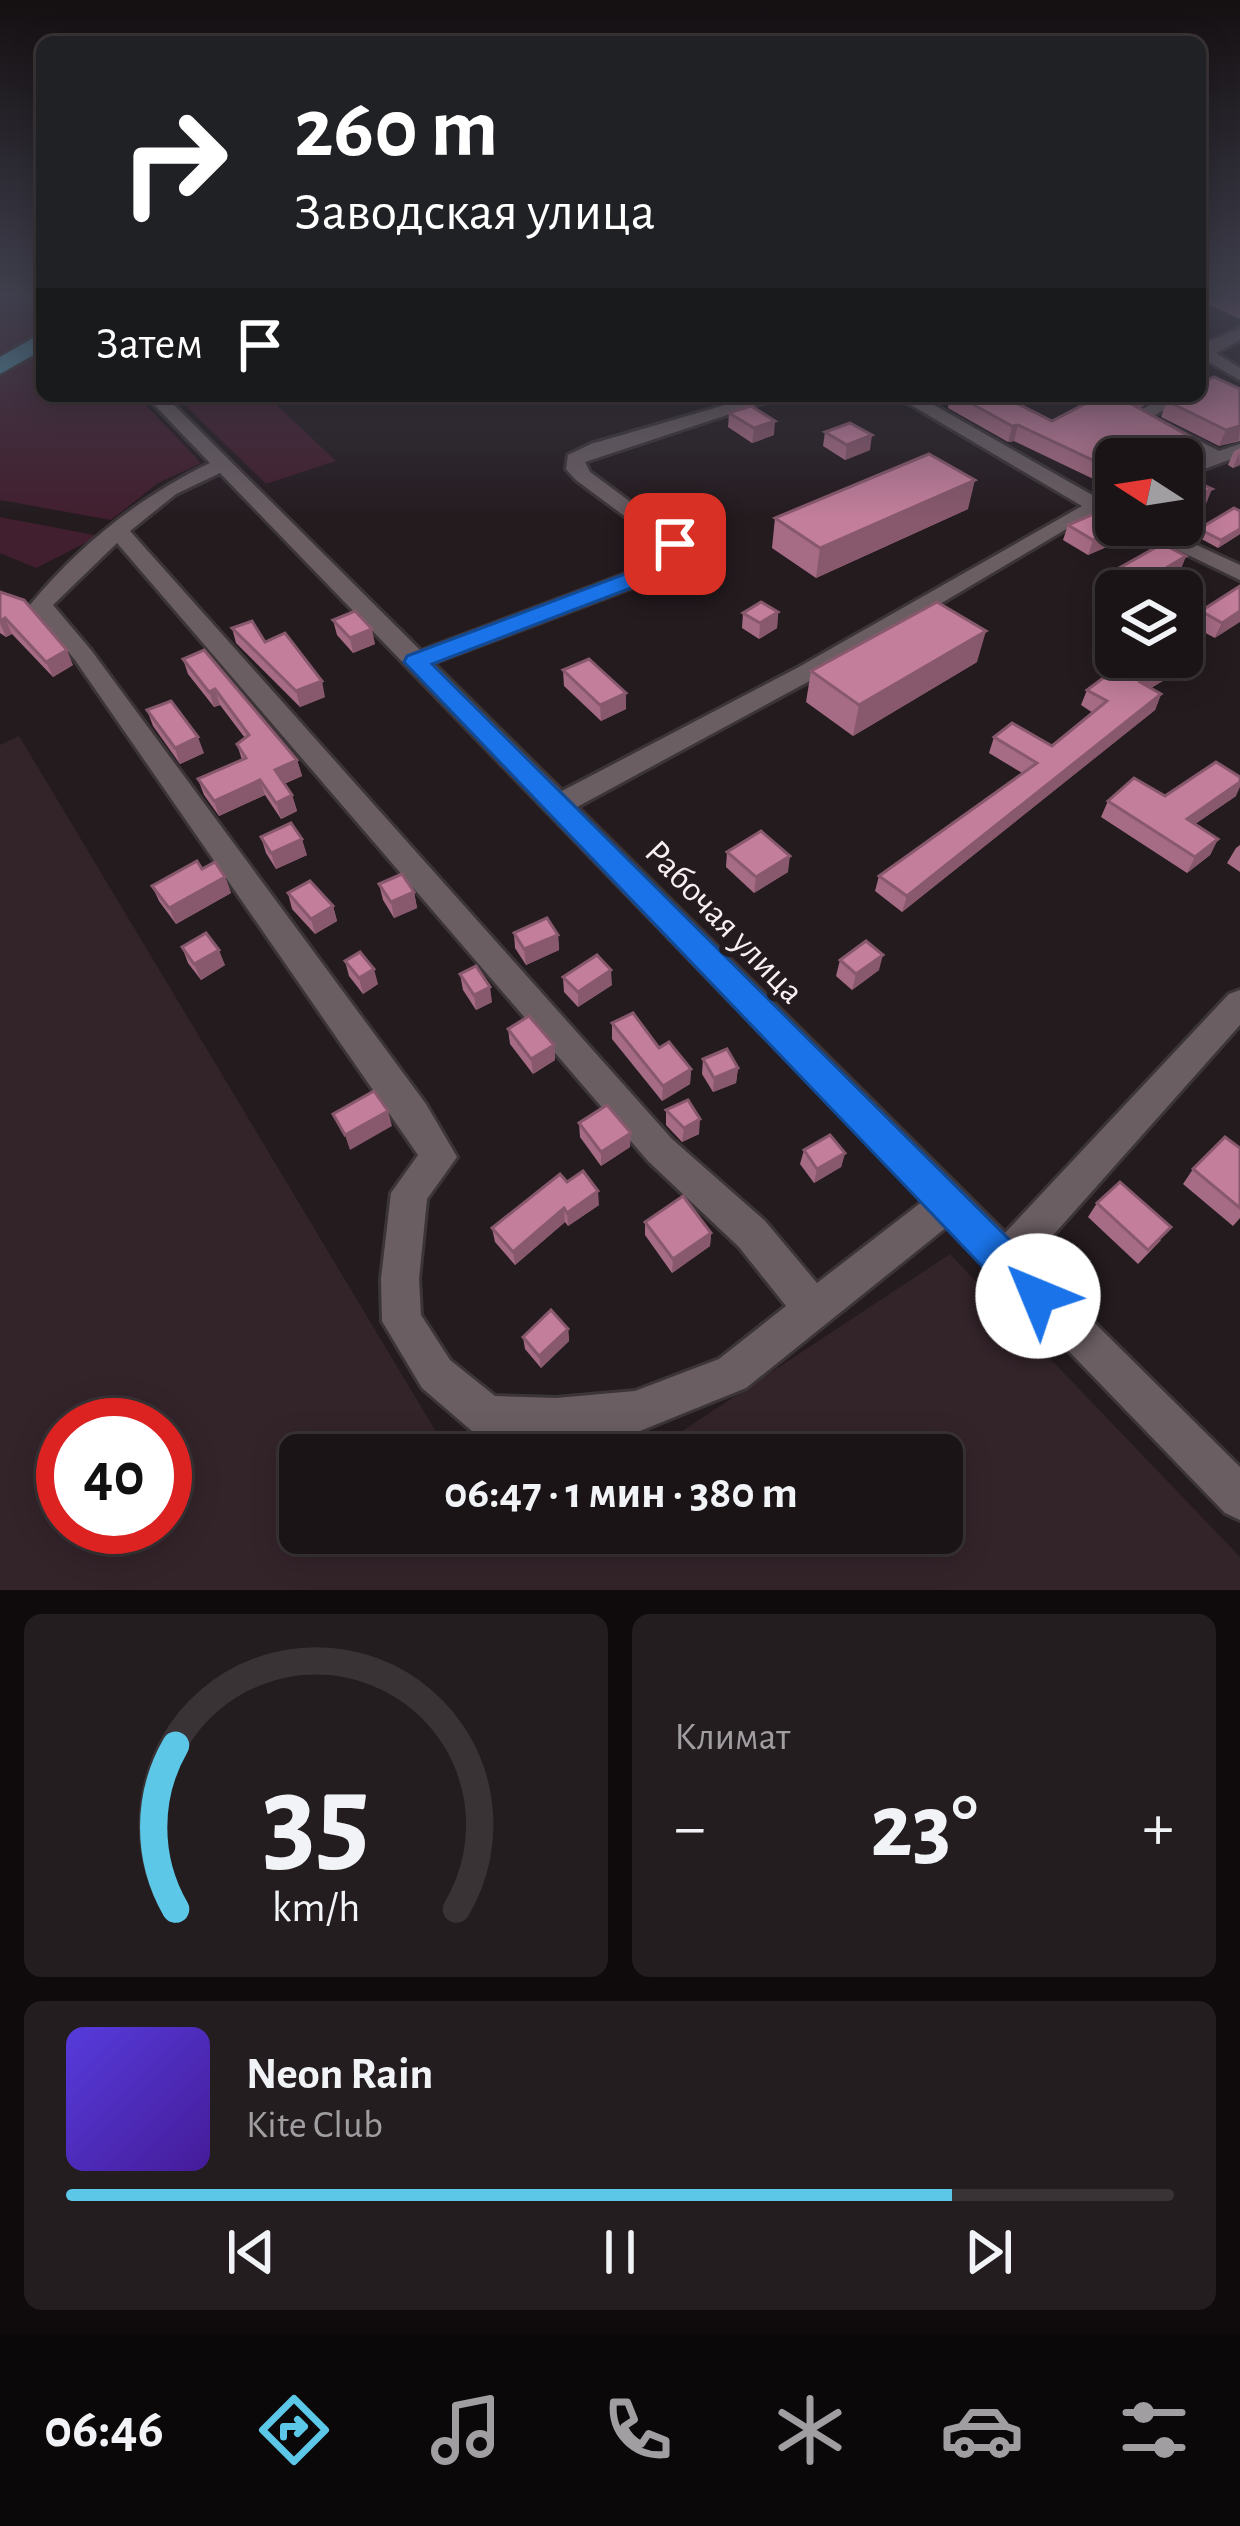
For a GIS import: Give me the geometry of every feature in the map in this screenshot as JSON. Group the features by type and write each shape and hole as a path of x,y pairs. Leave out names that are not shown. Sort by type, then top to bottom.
{"street":[{"name":"Рабочая улица","path":"161,402 946,1205 1240,1498"},
{"path":"416,662 636,578 675,544 583,476 575,459 755,402"},
{"path":"916,402 1095,500"},
{"path":"1167,402 1138,417 1215,458"},
{"path":"1203,463 1240,450"},
{"path":"224,464 169,490 41,605 110,692 414,1115 439,1157 410,1193 400,1279 401,1321 436,1374 487,1416 556,1419 635,1412 732,1374 946,1205"},
{"path":"556,806 806,674 1078,514 1095,511"},
{"path":"119,532 660,1150 752,1234 813,1309"},
{"path":"1182,546 1240,573"},
{"path":"1004,1262 1240,1003"}],"shaded area":[{"path":"9,370 36,370 36,402 143,402 201,463 158,483 111,520 0,500 0,376"},
{"path":"182,402 273,402 336,461 266,484"},
{"path":"0,517 99,536 36,568 0,553"},
{"path":"19,736 437,1434 279,1434 279,1554 963,1554 963,1434 678,1434 950,1254 1240,1557 1240,1590 0,1590 0,745"}],"building":[{"path":"1214,377 1240,389 1240,426 1226,430 1169,402 1206,402 1206,381"},
{"path":"969,402 1014,402 1052,421 1088,402 1131,402 1192,438 1095,438 1095,461"},
{"path":"751,406 775,421 754,428 729,413"},
{"path":"850,423 872,435 847,445 825,432"},
{"path":"929,454 975,480 820,548 775,518"},
{"path":"1234,508 1240,511 1240,529 1221,540 1203,527"},
{"path":"1095,513 1095,539 1093,540 1068,525"},
{"path":"1158,546 1186,556 1163,570 1121,567"},
{"path":"1240,586 1240,611 1222,623 1203,610"},
{"path":"0,592 24,600 67,650 46,662 5,618 0,621"},
{"path":"761,602 778,612 760,623 743,613"},
{"path":"937,602 986,631 859,705 811,671"},
{"path":"355,611 372,629 350,638 333,620"},
{"path":"252,621 265,642 285,633 322,681 296,691 232,628"},
{"path":"204,650 297,760 275,770 292,795 276,803 260,780 214,801 198,779 246,758 237,744 249,735 215,689 209,692 183,659"},
{"path":"589,659 626,693 600,705 563,670"},
{"path":"1103,678 1147,678 1140,682 1161,694 907,896 879,876 1037,763 994,737 1012,723 1052,746 1107,701 1087,690"},
{"path":"171,701 198,737 175,748 147,710"},
{"path":"1216,762 1240,777 1240,782 1187,819 1218,839 1195,857 1108,801 1134,778 1165,796"},
{"path":"291,823 302,839 271,853 261,837"},
{"path":"761,831 790,856 756,877 727,852"},
{"path":"197,861 202,869 215,862 225,877 169,908 152,886"},
{"path":"402,874 414,892 391,902 379,884"},
{"path":"310,881 333,906 311,919 288,893"},
{"path":"547,918 558,935 524,949 514,933"},
{"path":"206,933 219,950 194,964 182,947"},
{"path":"866,941 883,955 856,974 840,960"},
{"path":"360,952 374,969 359,978 345,961"},
{"path":"597,955 611,970 578,992 563,977"},
{"path":"476,966 490,987 474,995 460,974"},
{"path":"633,1013 659,1048 669,1042 691,1069 663,1086 612,1023"},
{"path":"529,1016 554,1045 531,1059 508,1029"},
{"path":"727,1049 738,1068 714,1078 703,1059"},
{"path":"374,1091 388,1111 345,1135 333,1114"},
{"path":"688,1100 700,1119 684,1128 666,1110"},
{"path":"607,1105 631,1133 601,1152 579,1123"},
{"path":"830,1135 845,1153 817,1169 804,1150"},
{"path":"1225,1137 1240,1148 1240,1208 1193,1169"},
{"path":"583,1171 598,1191 567,1213 564,1208 513,1252 492,1228 560,1174 567,1182"},
{"path":"1120,1182 1171,1227 1148,1250 1097,1203"},
{"path":"683,1196 711,1233 673,1259 645,1222"},
{"path":"551,1310 568,1329 539,1356 523,1337"}],"route":[{"path":"675,544 636,578 496,627 416,662 1038,1296"}]}
